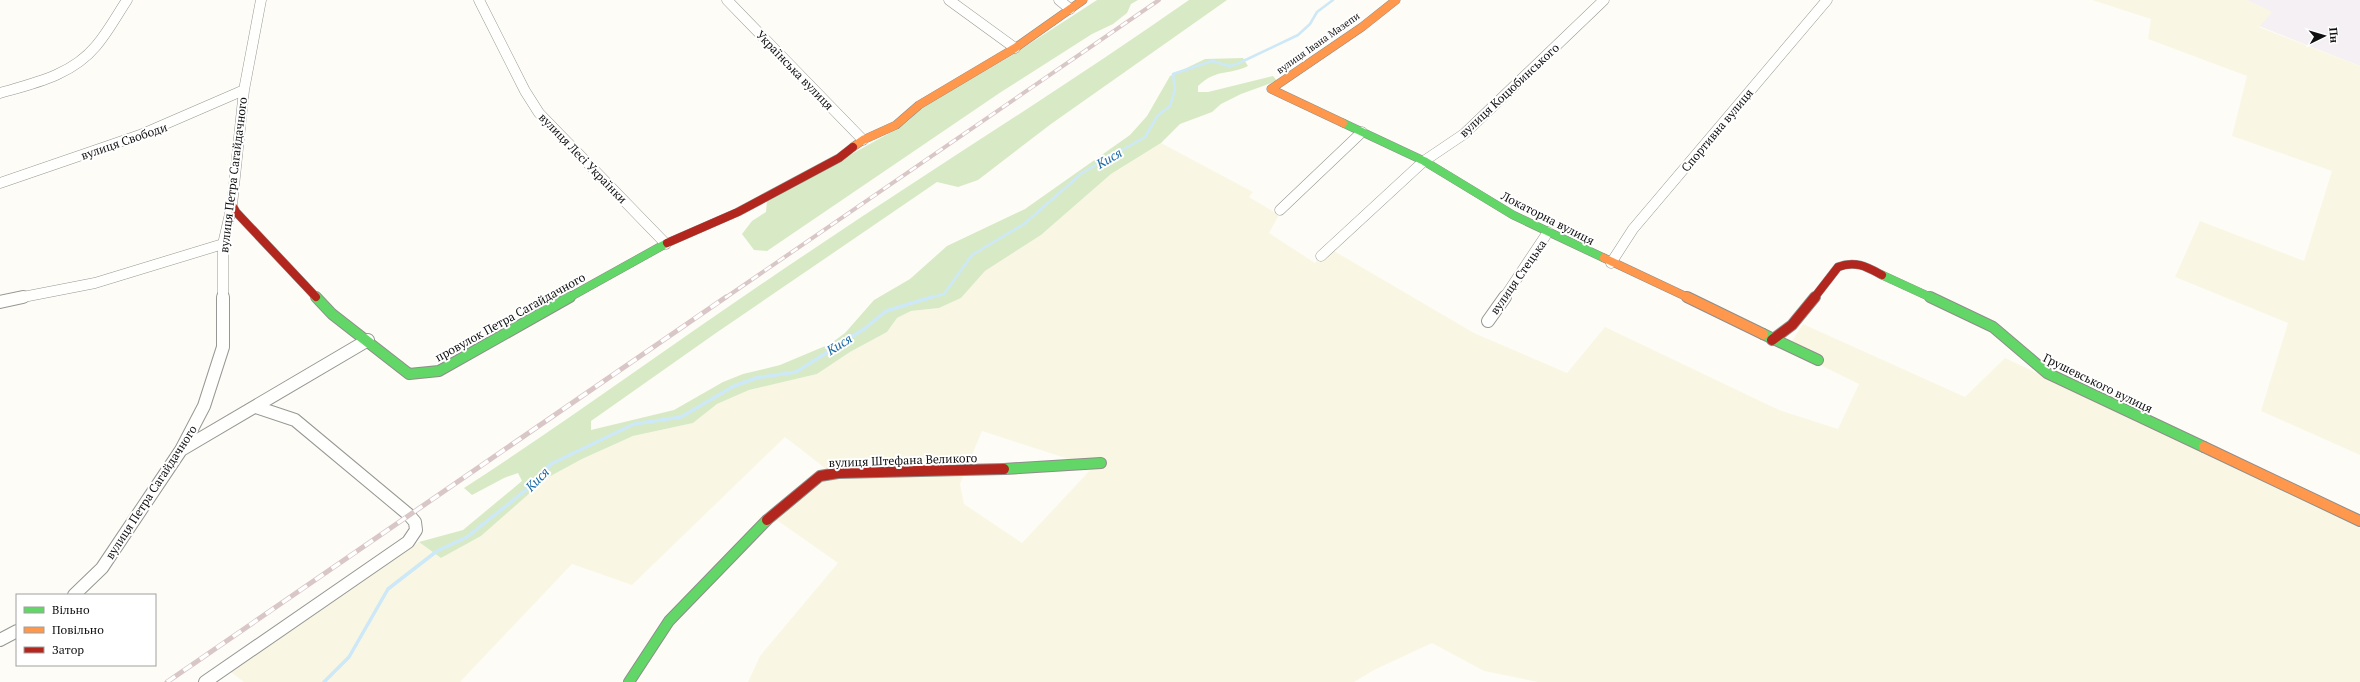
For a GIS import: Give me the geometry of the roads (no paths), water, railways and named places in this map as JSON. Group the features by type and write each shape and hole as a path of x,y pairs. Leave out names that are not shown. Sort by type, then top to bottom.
{"street":[{"path":"0,93 46,80 79,63 93,50 127,0"},
{"name":"вулиця Петра Сагайдачного","path":"75,594 102,568 180,450 204,406 223,347 223,244 232,205 244,90 261,0"},
{"name":"вулиця Лесі Українки","path":"479,0 525,91 539,113 666,244"},
{"name":"Українська вулиця","path":"727,0 863,140"},
{"path":"949,0 1015,48"},
{"path":"1059,0 1070,9"},
{"name":"провулок Петра Сагайдачного","path":"232,205 236,212 332,314 368,340 409,374 439,371 666,244 723,220 839,158 863,140 891,128 919,105 1015,48 1083,0"},
{"name":"вулиця Івана Мазепи","path":"1271,89 1362,27 1396,0"},
{"name":"вулиця Коцюбинського","path":"1321,256 1424,161 1464,134 1604,0"},
{"name":"Спортивна вулиця","path":"1611,263 1633,229 1827,0"},
{"name":"Локаторна вулиця","path":"1271,89 1424,161 1513,215 1772,340 1818,360"},
{"name":"вулиця Свободи","path":"0,183 33,174 136,138 191,116 244,90"},
{"path":"1280,210 1362,132"},
{"name":"вулиця Стецька","path":"1488,320 1517,281 1548,232"},
{"path":"0,302 89,284 223,244"},
{"name":"Грушевського вулиця","path":"1772,340 1784,333 1803,313 1838,267 1847,262 1858,263 1997,329 2014,343 2032,364 2047,373 2360,521"},
{"path":"180,450 256,407 368,340"},
{"path":"205,682 408,542 414,536 418,527 415,520 405,511 295,420 256,407"},
{"name":"вулиця Штефана Великого","path":"629,682 659,633 688,599 762,524 799,491 820,476 838,473 1004,469 1101,463"},
{"path":"0,640 16,632"}],"waterway":[{"name":"Кися","path":"929,298 944,294 972,255 1024,224 1082,173 1145,137 1158,115 1170,106 1175,89 1173,74 1212,61 1229,66 1237,64 1298,35 1310,24 1317,12 1333,0"},
{"name":"Кися","path":"324,682 349,657 388,589 437,551 467,537 531,486 551,464 634,424 681,417 734,386 756,378 796,372 864,329 886,311 932,297"}],"railway":[{"path":"725,298 1159,0"},
{"path":"167,682 726,297"}]}
